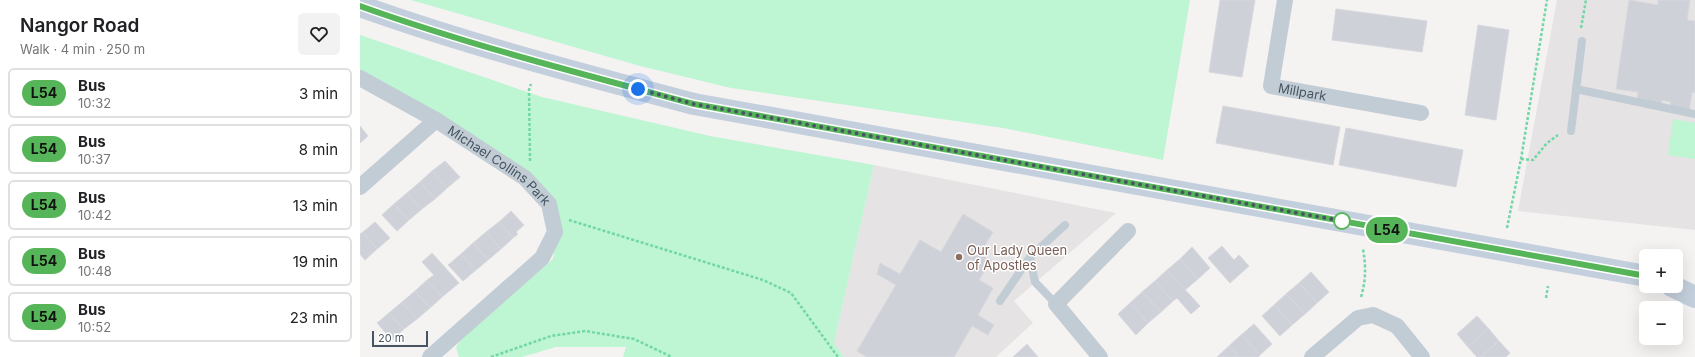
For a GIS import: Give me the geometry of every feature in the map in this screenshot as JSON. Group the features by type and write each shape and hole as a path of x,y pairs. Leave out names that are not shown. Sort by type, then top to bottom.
{"main road":[{"path":"360,6 442,33 540,62 694,104 1639,275"},
{"path":"1683,282 1695,282"},
{"path":"1683,284 1695,288"},
{"path":"1683,291 1695,297"}],"street":[{"name":"Millpark","path":"1285,0 1271,86 1421,113"},
{"name":"Michael Collins Park","path":"360,78 436,120 525,178 550,204 555,232 542,258 430,357"},
{"name":"Michael Collins Park","path":"360,187 436,120"},
{"path":"1100,357 1056,304 1128,231"},
{"path":"1312,357 1358,318 1373,315 1397,326 1422,357"}],"lane":[{"path":"1571,131 1582,41"},
{"path":"1576,90 1695,114"},
{"path":"1000,301 1030,257 1065,225"},
{"path":"1030,257 1036,282 1056,304"}],"path":[{"path":"1507,228 1547,0"},
{"path":"1582,41 1580,32 1586,0"},
{"path":"525,178 531,172 529,90 531,84"},
{"path":"1520,159 1533,160 1547,144 1563,131 1571,131"},
{"path":"565,219 764,280 791,293 838,357"},
{"path":"1362,296 1366,267 1363,250"},
{"path":"1546,298 1548,286"},
{"path":"491,357 551,336 585,330 634,339 672,357"}],"shaded area":[{"path":"1557,0 1695,0 1695,230 1518,211"},
{"name":"Our Lady Queen of Apostles","path":"874,165 1116,213 1014,301 1033,323 996,357 844,357 834,343"}],"green space":[{"path":"411,0 1190,0 1163,160 1003,128 731,88 640,66"},
{"path":"360,35 542,97 710,136 874,165 834,343 844,357 623,357 626,347 556,347 522,357 459,357 456,347 463,337 553,259 559,217 541,193 360,75"},
{"path":"1673,119 1695,123 1695,159 1668,155"}],"building":[{"path":"1220,0 1255,0 1242,77 1209,72"},
{"path":"1629,0 1658,5 1658,0 1690,0 1687,20 1695,21 1695,93 1692,92 1689,111 1670,108 1671,102 1662,100 1661,104 1637,100 1638,92 1616,89"},
{"path":"1336,9 1427,21 1422,52 1332,40"},
{"path":"1478,25 1509,30 1496,120 1465,115"},
{"path":"1223,106 1340,127 1333,165 1216,143"},
{"path":"360,126 368,136 360,143"},
{"path":"1346,128 1463,150 1456,187 1339,165"},
{"path":"445,161 460,177 447,188 432,171"},
{"path":"432,171 447,188 435,199 420,182"},
{"path":"420,182 435,199 422,209 407,193"},
{"path":"407,193 422,209 409,220 394,204"},
{"path":"394,204 409,220 397,231 382,215"},
{"path":"511,211 524,225 516,232 518,234 513,238 499,222"},
{"name":"Our Lady Queen of Apostles","path":"963,214 993,232 980,254 991,260 979,280 993,288 978,315 994,325 988,335 972,326 954,357 867,357 857,351 896,285 877,274 880,263 900,274 920,240 941,252"},
{"path":"375,222 390,238 377,249 363,232"},
{"path":"499,222 513,238 501,249 486,232"},
{"path":"363,232 377,249 365,260 360,254 360,234"},
{"path":"486,232 501,249 488,260 473,243"},
{"path":"473,243 488,260 476,270 461,254"},
{"path":"1222,246 1234,260 1239,255 1249,266 1230,283 1208,258"},
{"path":"1192,247 1210,268 1198,279 1180,259"},
{"path":"432,253 459,283 442,297 427,280 434,275 422,262"},
{"path":"461,254 476,270 463,281 448,265"},
{"path":"1180,259 1198,279 1185,290 1167,270"},
{"path":"1167,270 1200,306 1191,314 1177,298 1173,301 1155,281"},
{"path":"1311,272 1329,292 1317,303 1299,283"},
{"path":"427,280 442,297 430,308 415,291"},
{"path":"1155,281 1173,301 1161,312 1142,292"},
{"path":"1299,283 1317,303 1305,314 1286,294"},
{"path":"415,291 430,308 417,319 402,302"},
{"path":"1142,292 1161,312 1148,323 1130,303"},
{"path":"1286,294 1305,314 1292,325 1274,305"},
{"path":"402,302 417,319 404,329 389,313"},
{"path":"1130,303 1148,323 1136,335 1118,314"},
{"path":"1274,305 1292,325 1280,336 1262,316"},
{"path":"389,313 404,329 392,340 377,323"},
{"path":"1477,316 1488,328 1468,347 1457,334"},
{"path":"1254,324 1272,344 1260,355 1241,335"},
{"path":"1488,328 1499,341 1481,357 1477,357 1468,347"},
{"path":"1241,335 1260,355 1258,357 1239,357 1229,346"},
{"path":"1499,341 1510,353 1506,357 1481,357"},
{"path":"1027,344 1038,357 1013,357"},
{"path":"1229,346 1239,357 1217,357"}],"bus line":[{"name":"L54","path":"360,6 442,33 694,104 1182,191 1472,246 1639,275"}],"place":[{"name":"Our Lady Queen of Apostles","path":"959,257"}],"route":[{"path":"638,89 694,104 1342,221"}]}
